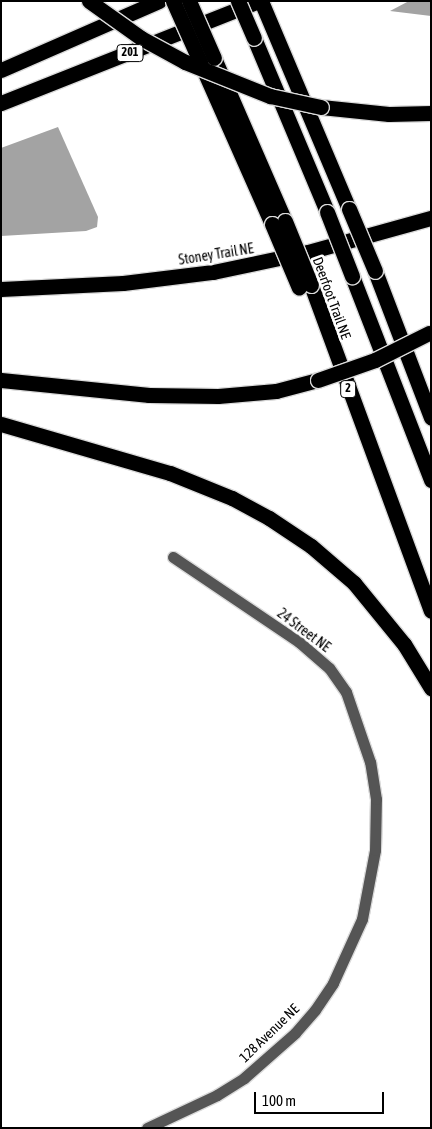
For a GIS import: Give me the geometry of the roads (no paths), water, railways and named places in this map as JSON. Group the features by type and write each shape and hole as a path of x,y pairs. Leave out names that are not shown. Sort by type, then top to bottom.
{"highway":[{"path":"89,1 141,38 185,62 270,96 321,107 389,114 431,113"},
{"path":"1,70 159,1"},
{"path":"173,1 207,61"},
{"name":"Deerfoot Trail NE","path":"189,1 207,61 336,355 431,611"},
{"name":"Deerfoot Trail NE","path":"238,1 327,212 431,480"},
{"path":"260,1 275,31 349,209 431,418"},
{"name":"201","path":"1,103 260,1"},
{"path":"1,64 84,35"},
{"name":"Stoney Trail NE","path":"1,289 123,283 238,268 372,236 431,218"},
{"path":"1,380 178,396 254,394 318,380 375,360 430,332"},
{"path":"1,424 179,477 232,498 269,518 311,546 354,583 404,644 431,688"}],"street":[{"name":"24 Street NE","path":"173,556 299,642 329,668 346,692 363,734 376,799 371,883"},
{"name":"128 Avenue NE","path":"148,1128 217,1095 244,1078 295,1033 324,996 345,959 362,919 371,883"}]}
